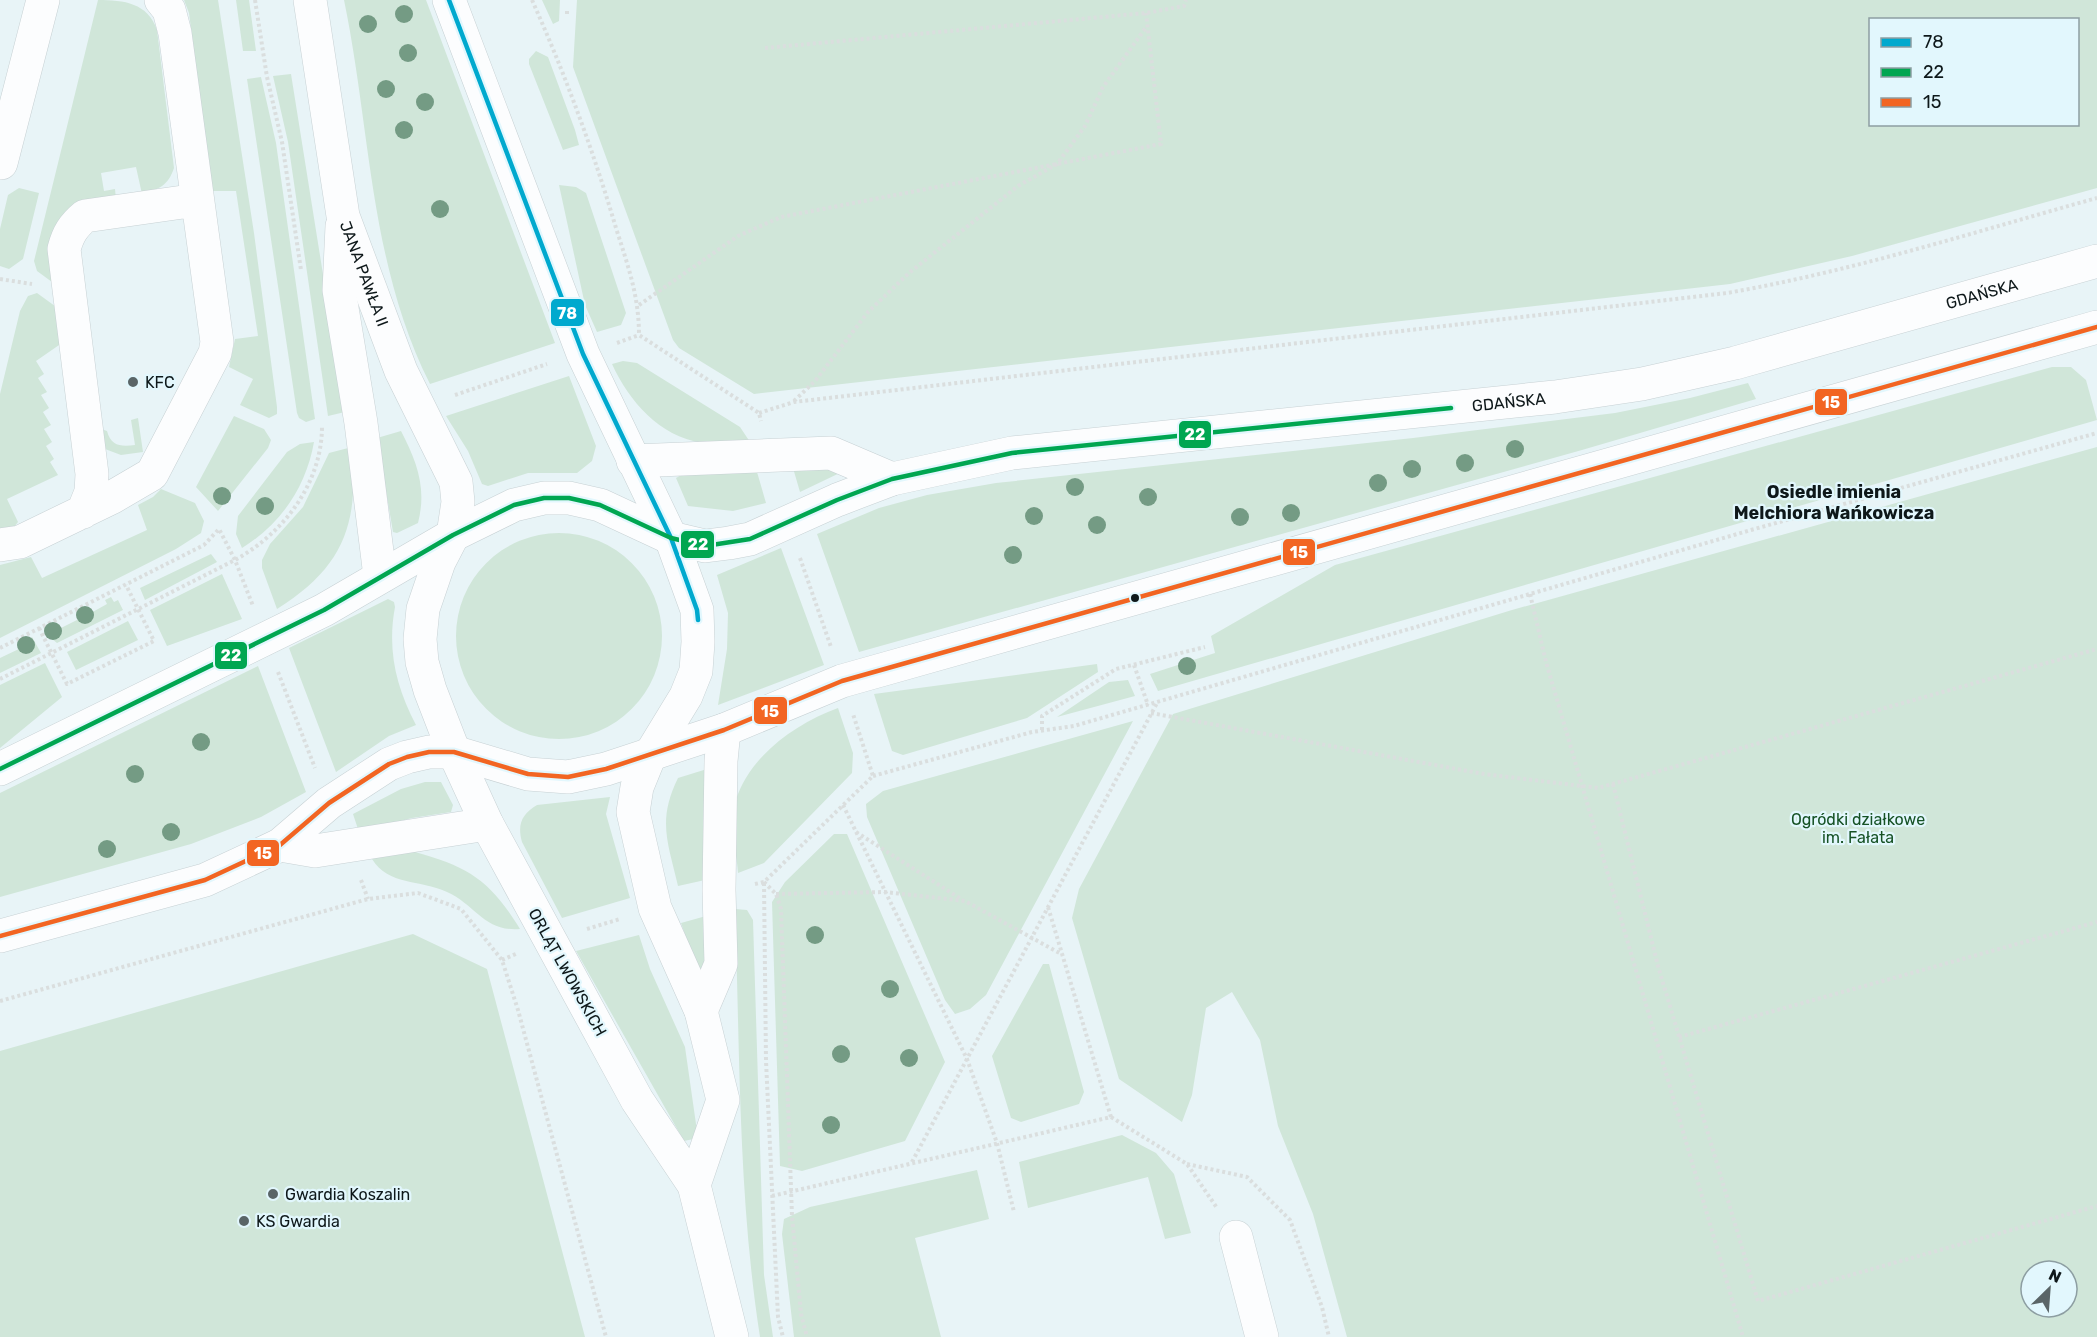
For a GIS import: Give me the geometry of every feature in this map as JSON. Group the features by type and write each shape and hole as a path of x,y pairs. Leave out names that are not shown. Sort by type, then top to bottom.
{"main road":[{"path":"1,163 43,0"},
{"path":"0,545 20,542 83,512 153,474 215,353 217,342 175,33 169,10 161,0"},
{"name":"JANA PAWŁA II","path":"310,0 343,216 401,371 456,482 458,502 453,535 429,586 423,609 420,639 422,662 430,690 454,752"},
{"path":"449,0 583,354 671,538 697,610 697,661 687,696 650,755 637,787 633,812 655,908 701,1011 723,1100 694,1185"},
{"path":"83,512 91,492 92,474 64,249 67,237 85,216 197,200"},
{"path":"343,216 339,290 361,423 380,576"},
{"name":"GDAŃSKA","path":"0,769 324,610 453,535 514,505 544,498 569,498 600,505 671,538 705,546 750,538 892,479 1012,453 1544,398 1642,384 1736,363 2097,261"},
{"path":"0,936 205,880 280,845 329,803 389,764 407,757 429,752 454,752 528,774 568,777 606,769 724,730 842,681 2097,327"},
{"path":"633,461 831,453 892,479"},
{"path":"701,1011 721,964 721,784 724,730"},
{"name":"ORLĄT LWOWSKICH","path":"454,752 487,824 637,1100 694,1185 732,1337"},
{"path":"280,845 315,850 487,824"},
{"path":"1236,1237 1262,1337"}],"path":[{"path":"255,0 267,76 282,142 302,280"},
{"path":"532,0 562,69 581,121 639,305 639,335"},
{"path":"765,48 1146,13 1184,6 1186,0"},
{"path":"567,8 567,14"},
{"path":"639,305 738,236 781,217 1161,144 1146,13"},
{"path":"794,402 815,381 868,312 909,273 1018,186 1057,164 1085,126 1103,87 1147,26"},
{"path":"639,335 759,412 794,402 1727,293 1855,266 2097,198"},
{"path":"613,345 639,335"},
{"path":"448,397 551,363"},
{"path":"0,679 235,560 265,541 298,504 318,459 322,417"},
{"path":"873,776 1042,730 1074,726 2097,434"},
{"path":"0,648 204,545 219,528 235,560 329,803"},
{"path":"39,628 67,684 154,641 126,585"},
{"path":"1530,594 1546,662 1743,1337"},
{"path":"1042,730 1042,716 1116,669 1205,647"},
{"path":"1151,713 1484,774 1584,788 1613,784 2097,648"},
{"path":"1134,665 1148,705"},
{"path":"912,1162 1157,702"},
{"path":"1613,784 1658,966 1758,1300 2097,1206"},
{"path":"843,805 967,1059 997,1143 1014,1212"},
{"path":"856,832 965,901 1063,956"},
{"path":"349,846 368,899"},
{"path":"783,1337 778,1317 766,1061 764,882 776,894 781,909 791,1191 801,1314 807,1337"},
{"path":"776,894 885,892 965,901"},
{"path":"0,1001 368,899 418,893 461,909 502,960 522,1021 606,1337"},
{"path":"1048,907 1111,1117 1187,1164 1247,1177 1290,1220 1322,1308 1329,1337"},
{"path":"1679,1037 2097,922"},
{"path":"772,1196 1111,1117"},
{"path":"1187,1164 1236,1237"}],"green space":[{"path":"98,0 126,2 134,5 148,14 153,21 157,30 174,168 169,179 162,186 142,194 136,167 101,173 104,191 115,189 116,199 52,282 37,271 34,261"},
{"path":"184,0 218,0 254,233 277,407 277,414 269,418 240,405 253,379 229,367 235,339 258,336 236,191 212,191 189,13"},
{"path":"236,0 249,0 256,51 243,51"},
{"path":"344,0 426,0 555,343 430,384 410,338 383,244"},
{"path":"542,0 560,0 559,21 553,24"},
{"path":"577,0 2097,0 2097,188 1852,256 1730,284 754,394 679,348 673,340 573,67"},
{"path":"536,51 548,57 579,145 563,150 529,64 529,59"},
{"path":"291,74 345,412 328,416 288,142 273,76"},
{"path":"261,77 276,143 315,419 306,422 299,418 297,413 247,79"},
{"path":"559,185 576,187 586,193 626,313 621,325 597,332 585,305"},
{"path":"19,188 39,193 23,259 9,269 0,266 0,229 8,195"},
{"path":"37,293 59,309 62,343 36,361 44,374 38,378 47,392 41,395 49,408 43,412 51,425 44,429 52,442 46,446 54,459 50,462 58,475 7,499 18,522 14,527 0,531 0,394 20,311 28,296"},
{"path":"623,361 637,363 740,427 752,445 702,443 686,439 659,425 647,415 619,378 612,364"},
{"path":"2052,367 2071,367 2086,380 2097,420 1158,691 1150,674 1215,653 1211,636 1335,565"},
{"path":"569,376 596,446 592,461 577,473 528,473 488,486 482,484 468,451 446,416"},
{"path":"1748,383 1756,399 1582,450 859,652 817,534 879,508 927,495 996,483 1413,438 1615,413 1690,398"},
{"path":"234,416 264,429 271,440 268,448 218,511 196,487"},
{"path":"138,418 143,452 121,455 105,449 98,428 107,431 114,443 125,446 135,445 131,420"},
{"path":"401,431 419,475 421,510 418,523 397,533 393,532 377,438"},
{"path":"314,442 305,474 290,503 269,528 242,548 236,534 238,516 287,452 300,444"},
{"path":"352,447 353,499 342,541 332,560 318,577 277,609 262,568 262,560 270,544 303,507 329,453"},
{"name":"Ogródki działkowe im. Fałata","path":"2097,447 2097,1337 1347,1337 1313,1214 1278,1126 1260,1040 1232,992 1206,1008 1192,1095 1182,1122 1119,1079 1072,918 1079,889 1173,714 1512,610"},
{"path":"793,468 846,470 800,492"},
{"path":"757,472 766,503 733,511 688,506 676,478 683,474"},
{"path":"161,489 195,503 204,521 201,533 176,549 0,638 0,565 31,557 42,578 147,530 138,505 153,497"},
{"path":"549,533 569,533 599,540 625,556 639,570 655,596 662,636 655,676 639,702 625,716 599,732 569,739 549,739 519,732 493,716 479,702 463,676 456,646 456,626 463,596 479,570 493,556 519,540"},
{"path":"781,548 824,665 718,705 727,649 728,613 717,575"},
{"path":"211,554 217,562 145,600 140,588"},
{"path":"222,574 242,619 167,646 150,610"},
{"path":"111,597 114,602 118,600 123,610 57,643 52,639 48,630 57,626 59,629 81,618 79,614 86,610 89,614 107,604 105,600"},
{"path":"388,599 394,602 395,607 392,638 398,682 416,725 389,736 336,772 289,648"},
{"path":"128,621 138,640 76,670 67,652"},
{"path":"32,637 41,653 0,673 0,658 21,648 19,644"},
{"path":"45,663 62,697 0,748 0,685"},
{"path":"1097,664 1098,672 1027,718 903,755 892,751 874,694"},
{"path":"258,666 306,792 261,817 191,844 0,897 0,793"},
{"path":"1128,680 1135,696 1057,717 1109,682"},
{"path":"838,708 853,753 852,773 764,863 738,873 733,814 740,790 749,774 760,759 789,734 805,723"},
{"path":"1133,721 986,995 970,1009 955,1014 945,1000 867,817 866,804 883,791"},
{"path":"707,769 705,880 678,886 666,832 668,807 678,778"},
{"path":"425,782 441,782 453,805 451,812 412,818 359,832 353,814 401,789"},
{"path":"610,797 606,814 630,898 562,918 522,842 520,830 522,820 537,805"},
{"path":"834,834 847,834 945,1062 905,1141 802,1171 780,1166 772,902 785,882"},
{"path":"415,852 450,863 476,878 499,898 520,929 508,929 489,922 447,892 387,874 372,859 389,853"},
{"path":"735,909 747,910 753,920 764,1275 773,1337 760,1337 748,1231 741,1124"},
{"path":"706,916 707,968 697,969 681,923"},
{"name":"Gwardia Koszalin","path":"413,934 487,969 585,1337 0,1337 0,1051"},
{"path":"639,935 650,969 685,1047 698,1138 684,1141 576,951"},
{"path":"1043,964 1049,964 1084,1092 1079,1104 1021,1122 1011,1118 992,1056"},
{"path":"1122,1135 1156,1153 1174,1174 1191,1233 1165,1239 1148,1177 1028,1208 1019,1162"},
{"path":"977,1170 989,1219 915,1238 941,1337 794,1337 782,1234 784,1219 810,1207"}],"transit line":[{"name":"78","path":"449,0 583,354 671,538 697,610 698,620"},
{"name":"15","path":"0,936 205,880 280,845 329,803 389,764 407,757 429,752 454,752 528,774 568,777 606,769 724,730 842,681 2097,327"},
{"name":"22","path":"0,769 324,610 453,535 514,505 544,498 569,498 600,505 671,538 705,546 750,539 837,500 892,479 1012,453 1451,408"}],"place":[{"name":"KFC","path":"133,382"},
{"name":"Gwardia Koszalin","path":"273,1194"},
{"name":"KS Gwardia","path":"244,1221"}],"district":[{"name":"Osiedle imienia Melchiora Wańkowicza","path":"1834,502"}]}
